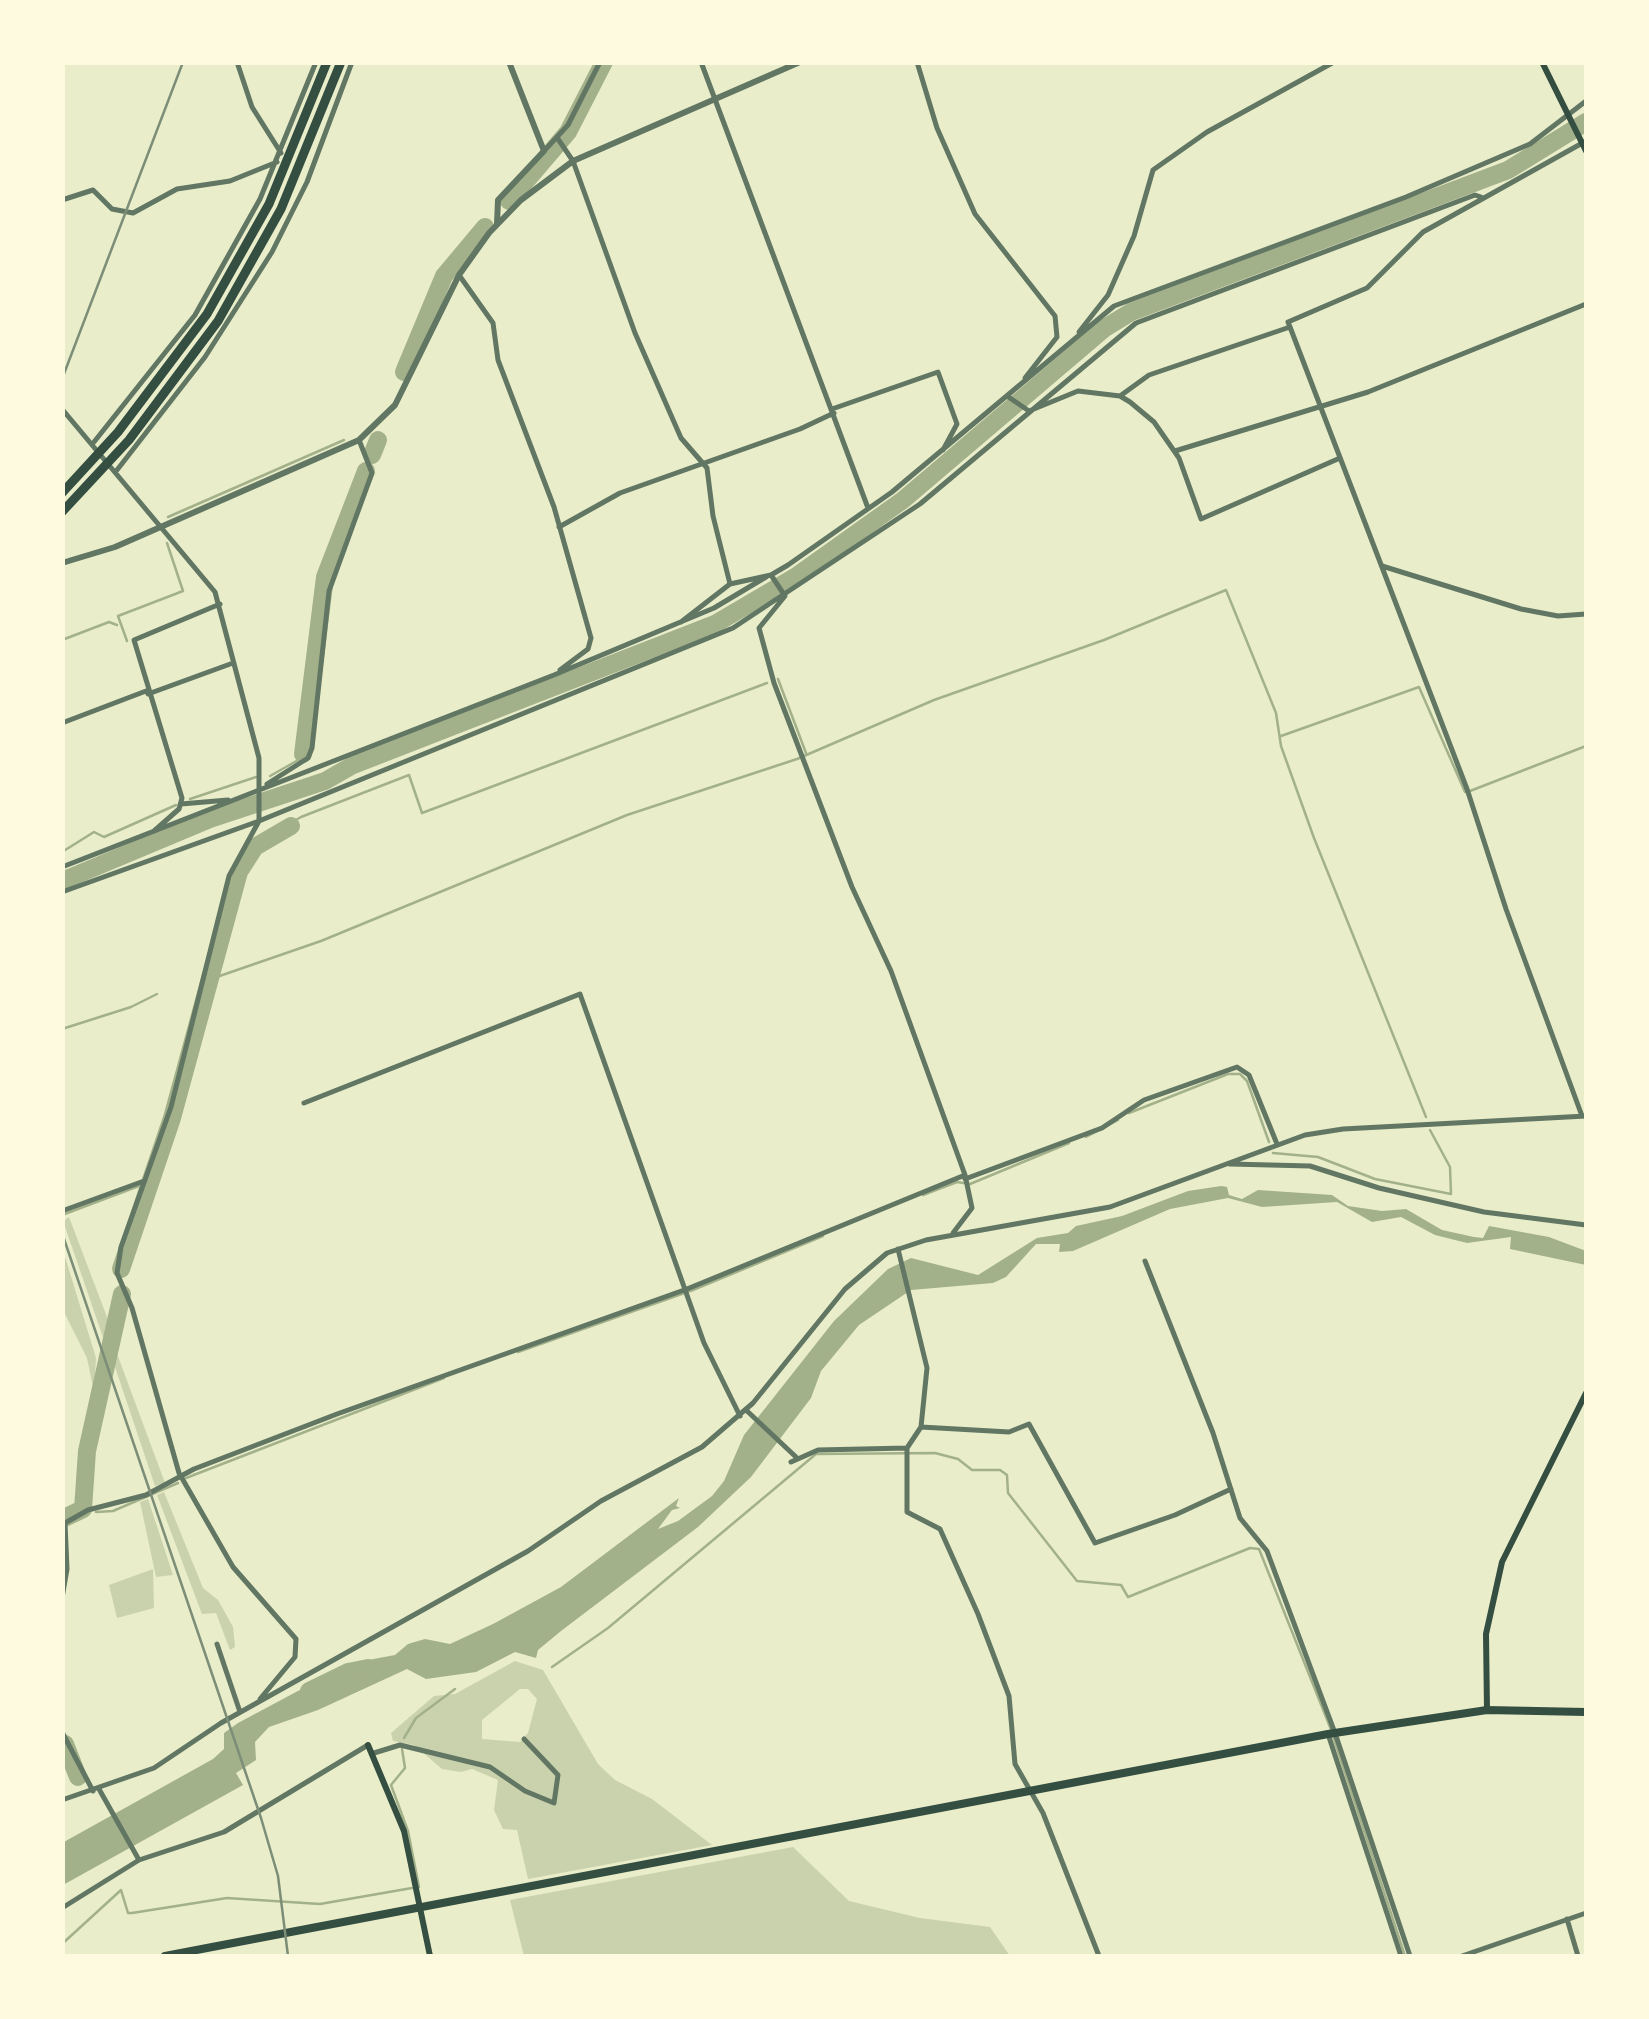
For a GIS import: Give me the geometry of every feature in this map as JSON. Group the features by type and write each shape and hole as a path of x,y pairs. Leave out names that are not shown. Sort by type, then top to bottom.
{"highway":[{"path":"62,493 118,432 214,300 269,204 327,62"},
{"path":"62,512 129,440 218,321 282,209 342,62"},
{"path":"164,1956 1332,1734 1487,1710 1586,1712"}],"main road":[{"path":"1542,62 1584,144"},
{"path":"1487,1710 1486,1634 1502,1562 1586,1394"},
{"path":"368,1745 404,1831 430,1956"}],"street":[{"path":"237,62 252,107 281,153"},
{"path":"94,442 196,316 277,162 316,62"},
{"path":"117,470 205,358 272,252 307,182 352,62"},
{"path":"508,62 544,151"},
{"path":"497,225 498,200 544,151 561,141 600,62"},
{"path":"702,62 868,508"},
{"path":"62,563 162,526 359,440 395,405 459,275 497,225 573,160 800,62"},
{"path":"62,867 554,675 744,593 868,508 1009,397 1057,337 1055,316 975,214 937,128 917,62"},
{"path":"1074,339 1108,294 1134,236 1153,170 1207,132 1334,62"},
{"path":"1024,381 1124,301 1423,190 1530,144 1586,101"},
{"path":"561,141 573,160 635,333 681,438 704,463 730,584"},
{"path":"62,1800 154,1768 240,1712 528,1552 601,1502 692,1454 748,1412 846,1289 898,1251 952,1234 1098,1210 1277,1144 1343,1129 1585,1116 1516,938 1467,789 1288,322 1368,288 1423,232 1584,144"},
{"path":"62,200 93,190 112,209 132,213 177,189 230,181 277,162"},
{"path":"62,892 733,628 920,504 1136,323 1475,195 1481,197"},
{"path":"459,275 493,324 498,360 559,527 592,638 588,648 554,675"},
{"path":"1174,451 1318,407 1464,356 1586,304"},
{"path":"1120,396 1149,376 1290,327"},
{"path":"559,527 620,493 938,372 957,424 941,454"},
{"path":"1028,410 1066,393 1120,396 1154,422 1174,451 1201,519 1340,458"},
{"path":"1009,397 1028,410"},
{"path":"62,409 94,442 203,575 220,604 259,758 259,817 229,876 171,1107 121,1247 117,1273 132,1308 181,1477 233,1567 296,1639 295,1657 258,1702"},
{"path":"261,791 308,758 312,748 329,591 372,473 359,440"},
{"path":"1382,566 1521,609 1558,616 1586,614"},
{"path":"771,576 783,594"},
{"path":"681,622 730,584 771,576"},
{"path":"783,594 759,628 801,752 852,887 890,970 965,1180 972,1208 952,1234"},
{"path":"182,804 134,640 220,604"},
{"path":"62,723 233,662"},
{"path":"154,831 182,804 232,800"},
{"path":"304,1103 580,994 642,1180 688,1291 704,1344 740,1416"},
{"path":"62,1598 67,1568 65,1523 88,1510 112,1507 336,1414 688,1291 1102,1128 1144,1100 1237,1067 1249,1075 1277,1144"},
{"path":"1227,1163 1310,1166 1379,1188 1484,1212 1586,1226"},
{"path":"62,1212 144,1180"},
{"path":"898,1251 927,1368 922,1426 907,1451 907,1512 940,1529 1009,1696 1013,1753 1099,1956"},
{"path":"1145,1261 1240,1518 1268,1552 1410,1956"},
{"path":"748,1412 793,1458 818,1450 907,1451"},
{"path":"922,1426 1009,1432 1029,1424 1094,1542 1175,1515 1231,1489"},
{"path":"217,1644 240,1712"},
{"path":"62,1732 64,1742 104,1797 138,1858"},
{"path":"1332,1734 1401,1956"},
{"path":"374,1753 400,1746 490,1766 525,1791 554,1803 558,1775 524,1738"},
{"path":"62,1908 138,1858 224,1832 368,1745"},
{"path":"1462,1956 1586,1913"},
{"path":"1568,1919 1578,1956"}],"shaded area":[{"path":"1227,1187 1229,1195 1242,1199 1258,1190 1332,1195 1348,1206 1382,1211 1406,1209 1442,1230 1474,1237 1483,1238 1489,1226 1549,1237 1586,1251 1586,1265 1510,1249 1511,1237 1467,1243 1435,1235 1401,1217 1372,1222 1337,1202 1262,1207 1228,1198 1170,1209 1073,1251 1059,1252 1060,1244 1036,1244 1006,1277 993,1283 911,1290 859,1325 821,1371 811,1398 751,1477 698,1527 538,1650 536,1658 515,1652 476,1672 426,1679 407,1669 318,1710 269,1727 255,1742 256,1760 236,1773 243,1785 63,1885 62,1843 213,1759 224,1749 224,1733 238,1723 326,1676 330,1682 340,1681 363,1661 395,1655 408,1644 425,1639 450,1644 493,1624 561,1587 679,1498 676,1506 680,1508 672,1510 658,1529 678,1521 712,1496 724,1481 744,1435 834,1321 888,1269 911,1258 978,1275 1037,1238 1068,1233 1076,1226 1122,1216 1188,1191"},
{"path":"69,1217 110,1325 108,1352 63,1221"},
{"path":"62,1247 96,1358 94,1392 87,1358 65,1314"},
{"path":"116,1351 165,1483 155,1486 113,1361"},
{"path":"164,1492 203,1588 218,1600 233,1627 235,1647 230,1650 216,1613 202,1614 157,1495"},
{"path":"148,1499 173,1575 156,1577 140,1502"},
{"path":"153,1569 154,1608 117,1618 109,1585"},
{"path":"515,1661 543,1670 598,1764 615,1780 652,1799 712,1845 528,1879 517,1830 503,1829 494,1810 498,1780 472,1769 442,1769 414,1745 393,1741 391,1733 434,1696 455,1694","holes":["520,1689 528,1689 537,1699 528,1733 520,1742 482,1739 482,1720"]},
{"path":"793,1847 849,1901 920,1918 990,1927 1010,1956 524,1956 510,1900"}],"waterway":[{"path":"509,201 568,132 604,62"},
{"path":"62,881 210,819 325,781 353,765 715,624 795,577 903,500 1105,328 1131,312 1508,170 1586,122"},
{"path":"404,372 444,276 485,227"},
{"path":"168,517 344,440"},
{"path":"372,455 378,440"},
{"path":"303,754 325,577 366,471"},
{"path":"127,641 118,616 183,591 167,543"},
{"path":"208,980 321,941 627,815 797,759 934,700 1104,640 1226,590 1276,713 1281,746 1314,838 1426,1117"},
{"path":"62,640 109,622 117,625"},
{"path":"778,679 806,753"},
{"path":"278,831 301,817 409,775 422,813 767,683"},
{"path":"1281,736 1419,687 1465,792"},
{"path":"1470,791 1586,746"},
{"path":"270,776 300,759 303,752"},
{"path":"190,799 256,777"},
{"path":"62,852 94,832 104,837 176,805"},
{"path":"121,1269 172,1118 239,872 255,847 291,826"},
{"path":"62,1029 131,1007 157,994"},
{"path":"1129,1113 1228,1074 1240,1074 1247,1081 1269,1142"},
{"path":"1086,1137 1118,1120"},
{"path":"1273,1153 1318,1157 1375,1179 1451,1194 1450,1167 1430,1130"},
{"path":"923,1195 957,1182 970,1184 1069,1143"},
{"path":"62,1215 139,1186"},
{"path":"518,1352 693,1290 823,1236"},
{"path":"62,1519 83,1509 87,1451 122,1294"},
{"path":"186,1478 444,1378"},
{"path":"552,1667 608,1628 816,1454 935,1453 958,1459 972,1470 1000,1470 1007,1475 1008,1493 1077,1581 1121,1585 1128,1597 1250,1548 1259,1549 1330,1727 1405,1956"},
{"path":"96,1512 113,1511 178,1483"},
{"path":"309,1691 348,1672 368,1668"},
{"path":"404,1738 416,1718 455,1689"},
{"path":"65,1744 78,1777"},
{"path":"402,1749 405,1768 391,1785 408,1831 419,1887"},
{"path":"62,1944 121,1890 128,1913 132,1913 227,1898 320,1904 412,1888"}],"railway":[{"path":"62,379 183,62"},
{"path":"62,1233 261,1818 278,1876 288,1956"}]}
